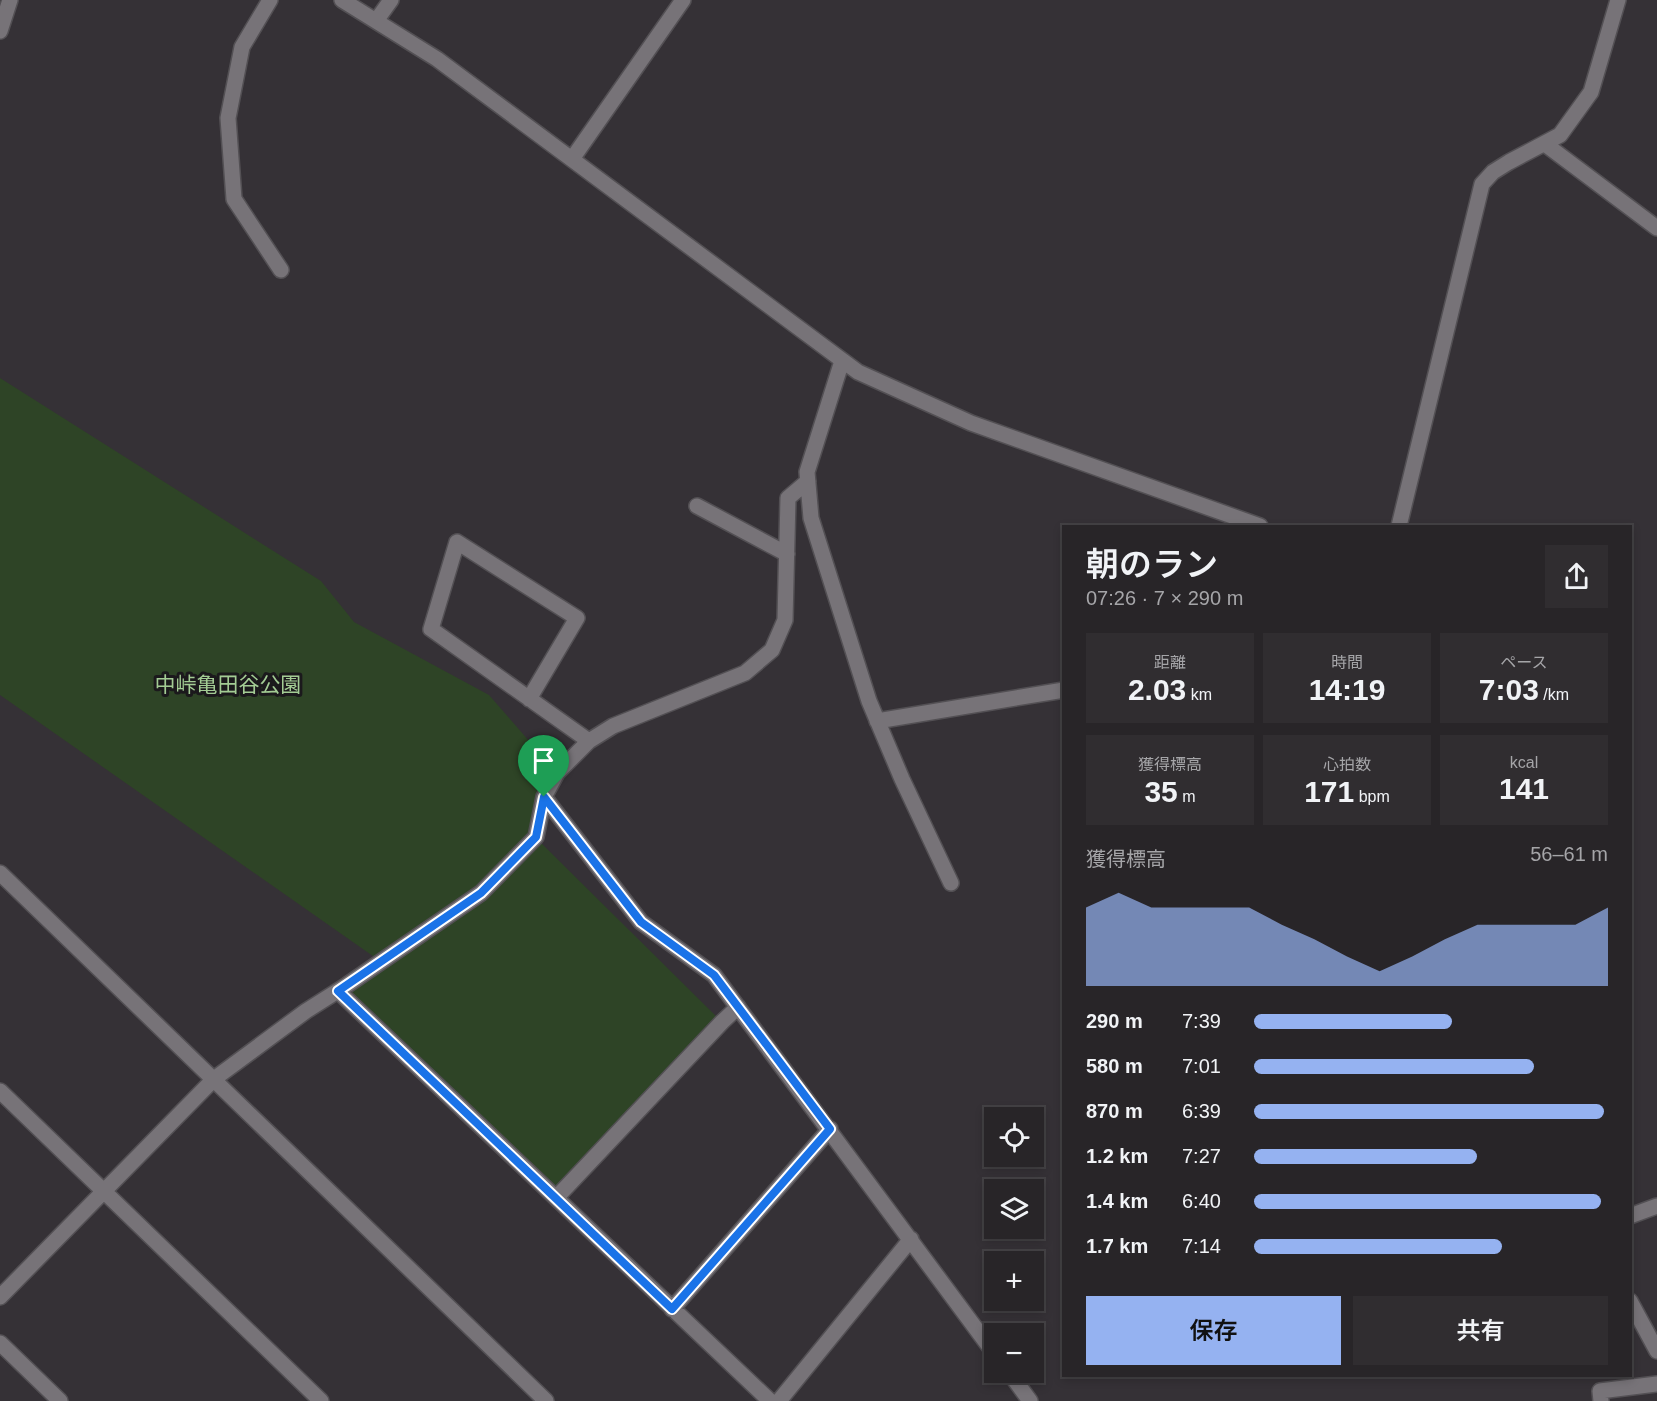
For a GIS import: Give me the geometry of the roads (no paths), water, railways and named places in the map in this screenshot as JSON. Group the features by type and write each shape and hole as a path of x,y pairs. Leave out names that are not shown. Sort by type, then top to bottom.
{"street":[{"path":"0,32 10,0"},
{"path":"270,0 242,47 228,118 234,199 281,270"},
{"path":"342,0 437,58 858,372 971,423 1257,525"},
{"path":"376,21 391,0"},
{"path":"572,159 683,0"},
{"path":"1399,525 1482,184 1493,172 1560,135 1591,92 1618,0"},
{"path":"1545,144 1657,228"},
{"path":"842,361 807,472 811,518 877,721 951,883"},
{"path":"0,1297 214,1078 306,1011 481,893 536,837 544,797 557,773 589,741 613,726 745,673 772,650 785,620 788,498 808,482"},
{"path":"697,506 787,554"},
{"path":"529,699 577,618 457,542 431,629 529,699 589,741"},
{"path":"877,721 1062,690"},
{"path":"544,797 641,922 714,975 984,1339"},
{"path":"0,873 546,1401"},
{"path":"338,991 770,1401"},
{"path":"556,1198 738,1007"},
{"path":"0,1091 321,1401"},
{"path":"672,1309 830,1129"},
{"path":"1632,1215 1657,1206"},
{"path":"779,1401 911,1239"},
{"path":"1632,1305 1657,1351"},
{"path":"0,1343 60,1401"},
{"path":"1605,1377 1614,1389"},
{"path":"1017,1383 1030,1401"},
{"path":"1600,1401 1600,1390 1657,1384"}],"park label":[{"name":"中峠亀田谷公園","path":"228,685"}]}
